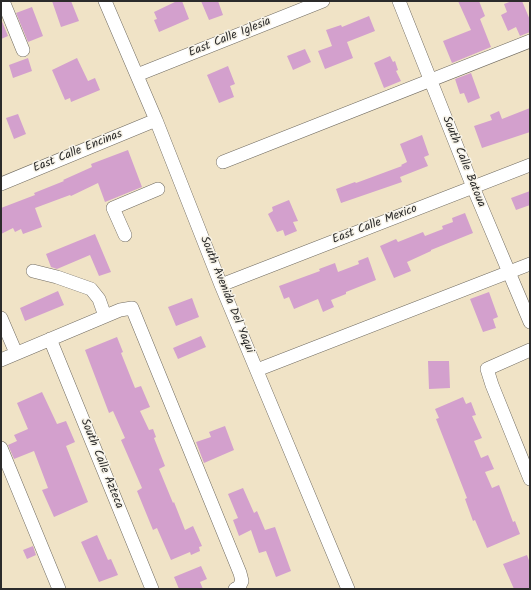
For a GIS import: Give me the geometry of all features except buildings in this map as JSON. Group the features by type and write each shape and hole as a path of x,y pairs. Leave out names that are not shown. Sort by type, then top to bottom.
{"street":[{"path":"3,1 23,50"},
{"name":"South Avenida Del Yaqui","path":"105,1 156,120 221,285 348,589"},
{"name":"East Calle Iglesia","path":"137,75 323,1"},
{"name":"South Calle Batoua","path":"399,1 473,187 530,322"},
{"path":"223,162 530,41"},
{"name":"East Calle Encinas","path":"1,184 156,120"},
{"name":"East Calle Mexico","path":"221,285 530,165"},
{"path":"125,235 114,208 158,189"},
{"path":"257,370 530,264"},
{"path":"33,271 57,277 90,290 99,299 105,316"},
{"path":"1,360 120,310 132,308 240,573 242,581 239,587 235,589"},
{"path":"1,318 16,353"},
{"name":"South Calle Azteca","path":"50,339 152,589"},
{"path":"530,350 487,369 530,479"},
{"path":"1,448 59,589"}]}
